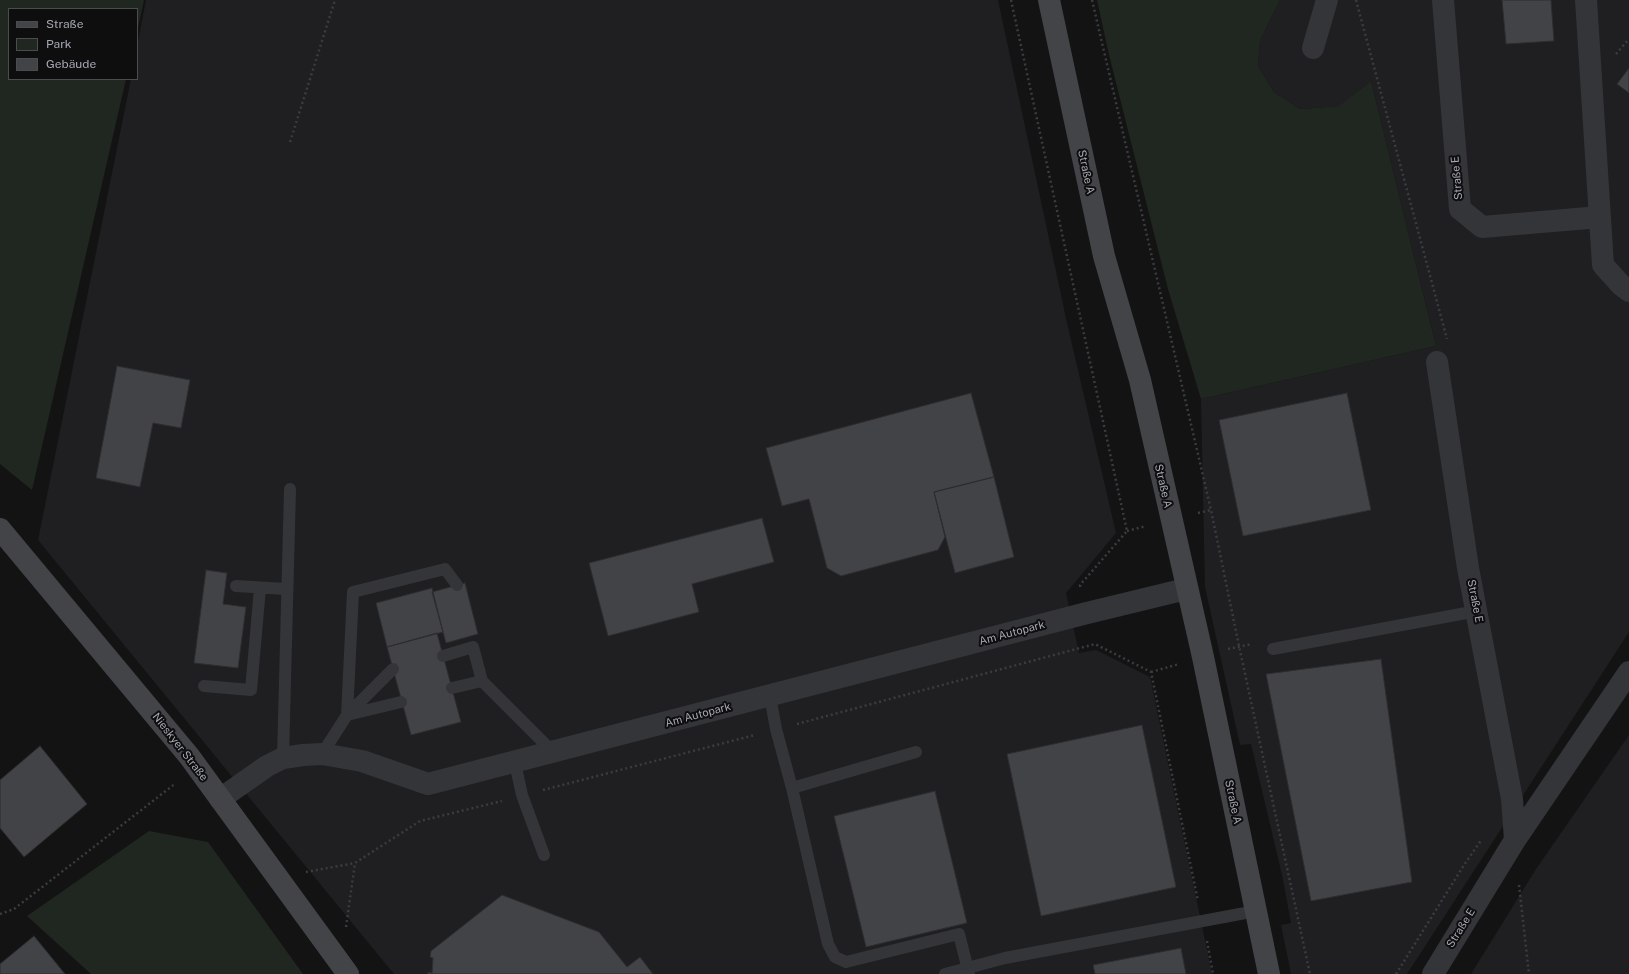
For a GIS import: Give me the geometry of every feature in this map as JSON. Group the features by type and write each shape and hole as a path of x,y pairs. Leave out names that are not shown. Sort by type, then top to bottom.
{"street":[{"name":"Straße A","path":"1049,0 1104,256 1140,380 1186,589 1203,657 1269,974"},
{"path":"1313,48 1327,0"},
{"name":"Straße E","path":"1442,0 1460,209 1482,227 1600,217"},
{"path":"1586,0 1603,265 1621,285 1629,291"},
{"name":"Straße E","path":"1437,362 1468,568 1512,799 1515,840"},
{"name":"Nieskyer Straße","path":"0,529 195,764 348,974"},
{"name":"Am Autopark","path":"220,799 267,766 283,758 303,755 322,754 362,761 428,784 554,753 1087,613 1186,589"},
{"name":"Straße E","path":"1433,974 1515,840 1629,672"}],"lane":[{"path":"283,758 286,589 290,489"},
{"path":"347,715 353,592 445,569 457,585"},
{"path":"236,586 286,589"},
{"path":"204,686 251,690 260,588"},
{"path":"1273,649 1477,611"},
{"path":"444,656 471,642 482,681 554,753"},
{"path":"322,754 347,715 393,669"},
{"path":"452,688 482,681"},
{"path":"770,696 776,729 792,788 828,944 835,957 846,962 959,934 968,971"},
{"path":"347,715 401,702"},
{"path":"792,788 916,752"},
{"path":"515,762 522,796 544,855"},
{"path":"945,974 968,971 1005,958 1256,911"}],"path":[{"path":"290,142 335,0"},
{"path":"1011,0 1127,531 1080,585 1095,644"},
{"path":"1092,0 1211,510 1310,974"},
{"path":"1356,0 1448,338 1437,362"},
{"path":"0,914 14,909 174,784 195,764"},
{"path":"300,874 355,863"},
{"path":"1518,882 1529,974"}],"shaded area":[{"path":"146,0 998,0 1067,323 1116,533 1066,593 1079,653 1096,650 1150,677 1212,974 394,974 38,540 131,80 138,80 138,42"},
{"path":"1280,0 1629,0 1629,632 1407,974 1291,974 1281,925 1291,923 1282,875 1251,744 1240,745 1205,587 1201,399 1436,346 1371,81 1340,106 1300,109 1274,92 1258,66 1260,41"},
{"path":"1629,735 1629,974 1471,974 1536,869"}],"green space":[{"path":"0,0 144,0 138,27 138,8 8,8 8,80 126,80 32,490 0,464"},
{"path":"1097,0 1280,0 1260,41 1258,66 1274,92 1300,109 1339,106 1371,81 1436,346 1201,399 1168,289 1109,55"},
{"path":"149,831 208,842 303,974 91,974 27,916"}],"building":[{"path":"1502,0 1551,0 1554,41 1506,44"},
{"path":"1629,68 1629,93 1617,84"},
{"path":"117,366 190,380 181,428 153,423 140,487 96,478"},
{"path":"971,393 994,477 934,492 945,537 938,550 841,576 827,568 809,499 782,506 766,448"},
{"path":"1347,393 1371,510 1243,536 1219,420"},
{"path":"994,477 1014,557 955,573 934,492"},
{"path":"762,518 774,562 692,584 699,612 608,636 589,563"},
{"path":"206,570 227,573 223,604 246,607 238,668 194,663"},
{"path":"465,583 478,634 446,643 432,592"},
{"path":"432,588 443,632 387,647 376,603"},
{"path":"437,633 461,722 411,735 387,647"},
{"path":"1381,659 1412,882 1311,901 1266,674"},
{"path":"1142,725 1176,887 1041,916 1007,754"},
{"path":"40,746 87,804 24,857 0,828 0,780"},
{"path":"935,791 967,923 866,947 834,816"},
{"path":"502,895 599,932 627,967 640,957 653,974 428,974 428,972 432,973 433,958 430,957 431,951"},
{"path":"34,936 65,974 0,974 0,964"},
{"path":"1181,948 1186,974 1095,974 1093,965"}]}
